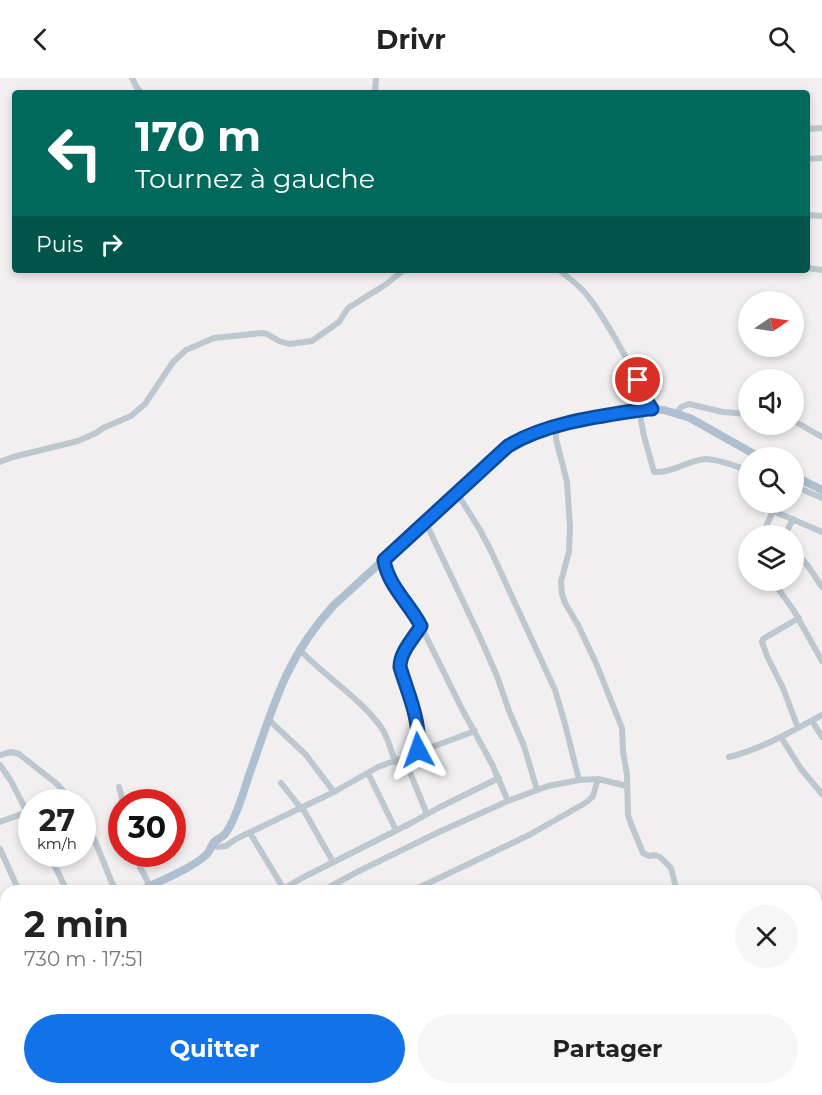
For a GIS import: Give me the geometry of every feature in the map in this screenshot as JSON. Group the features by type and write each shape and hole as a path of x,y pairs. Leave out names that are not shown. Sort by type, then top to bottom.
{"main road":[{"path":"152,885 194,864 225,835 235,814 284,678 299,649 314,628 334,605 508,446 530,434 556,427 604,416 652,409 677,413 700,422 742,447"},
{"path":"804,481 822,490"}],"street":[{"path":"0,462 78,441 131,416 145,404 177,357 186,350 214,338 262,333 289,344 312,341 339,322 351,306 400,273"},
{"path":"563,273 578,286 600,314 627,359 652,409"},
{"path":"677,413 681,407 689,405 738,413"},
{"path":"639,410 654,472 667,471 708,459 738,467"},
{"path":"556,427 556,439 567,482 570,528 569,552 561,581 562,594 596,663 622,728 628,815 640,848 646,855 660,857 671,868 675,885"},
{"path":"804,427 822,437"},
{"path":"804,490 822,498"},
{"path":"457,492 491,551 555,690 566,724 579,780"},
{"path":"778,513 822,532"},
{"path":"790,525 793,519"},
{"path":"425,521 497,676 524,746 537,790"},
{"path":"384,560 389,578 417,618 500,778 508,801"},
{"path":"804,561 822,587"},
{"path":"780,591 799,618 822,661"},
{"path":"798,728 783,687 762,642 763,639 799,618"},
{"path":"416,752 419,744 416,720 400,662 421,626"},
{"path":"299,649 310,662 375,720 387,738 395,762"},
{"path":"729,757 781,737 822,715"},
{"path":"268,719 306,755 334,792"},
{"path":"812,721 822,736"},
{"path":"214,843 217,847 222,848 368,773 416,752 475,732"},
{"path":"781,737 801,770 822,794"},
{"path":"0,755 10,752 19,754 62,789"},
{"path":"404,758 427,814"},
{"path":"0,765 18,795"},
{"path":"368,773 396,830"},
{"path":"292,885 500,778"},
{"path":"333,885 372,864 508,801 548,786 598,779 627,786"},
{"path":"425,885 529,835 587,802 593,796 598,779"},
{"path":"281,783 302,807 333,862"},
{"path":"0,822 18,815"},
{"path":"250,833 280,885"},
{"path":"96,843 114,885"},
{"path":"0,849 16,885"},
{"path":"56,867 64,885"},
{"path":"140,867 149,885"}],"route":[{"path":"418,750 416,720 400,662 421,626 389,578 384,560 508,446 541,430 604,416 652,409 638,380"}]}
